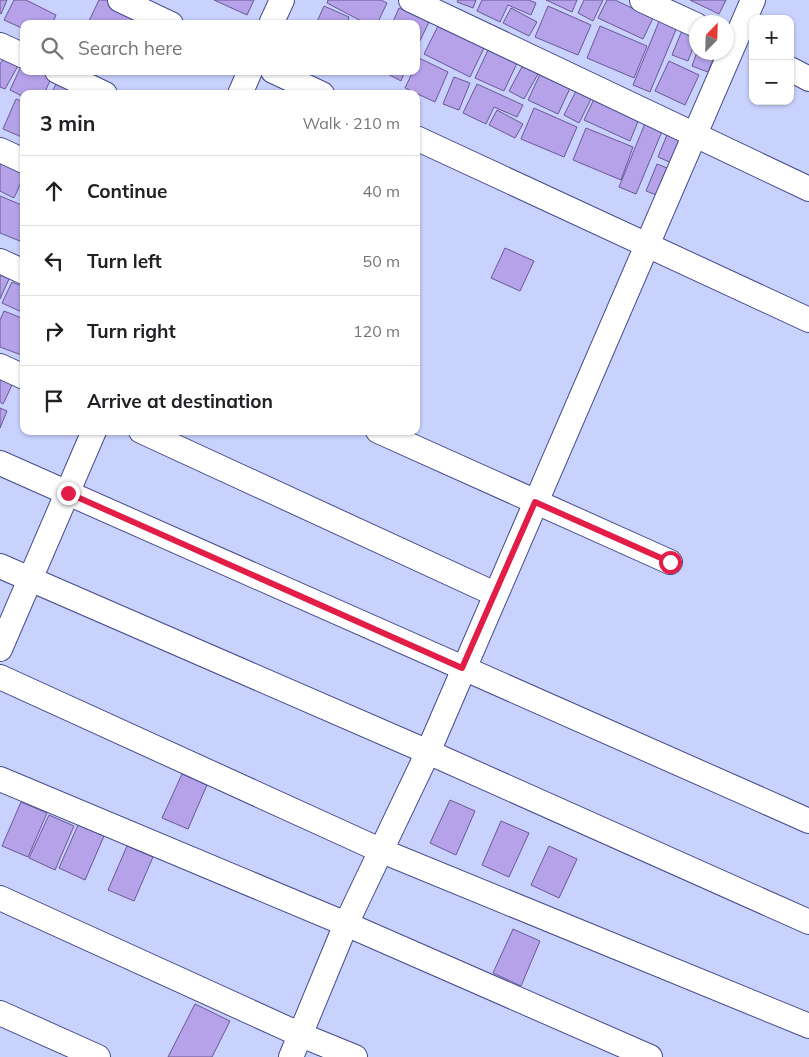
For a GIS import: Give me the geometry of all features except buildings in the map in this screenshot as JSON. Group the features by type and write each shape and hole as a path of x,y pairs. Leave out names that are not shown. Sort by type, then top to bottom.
{"street":[{"path":"120,0 162,20"},
{"path":"273,20 282,0"},
{"path":"411,0 695,137 809,189"},
{"path":"642,0 689,22"},
{"path":"291,1057 346,924 428,752 462,668 695,137 738,44 753,0"},
{"path":"0,45 20,54"},
{"path":"794,72 809,78"},
{"path":"65,75 97,90"},
{"path":"242,90 248,75"},
{"path":"282,75 313,90"},
{"path":"420,140 809,320"},
{"path":"0,150 20,159"},
{"path":"0,261 20,270"},
{"path":"0,366 20,375"},
{"path":"0,650 92,435"},
{"path":"150,435 495,594"},
{"path":"387,435 670,562"},
{"path":"0,463 809,821"},
{"path":"0,566 428,752 809,922"},
{"path":"0,677 382,851 809,1026"},
{"path":"0,779 346,924 650,1057"},
{"path":"0,898 301,1035 355,1057"},
{"path":"0,1013 98,1057"}],"route":[{"path":"68,493 462,668 535,502 670,562"}]}
